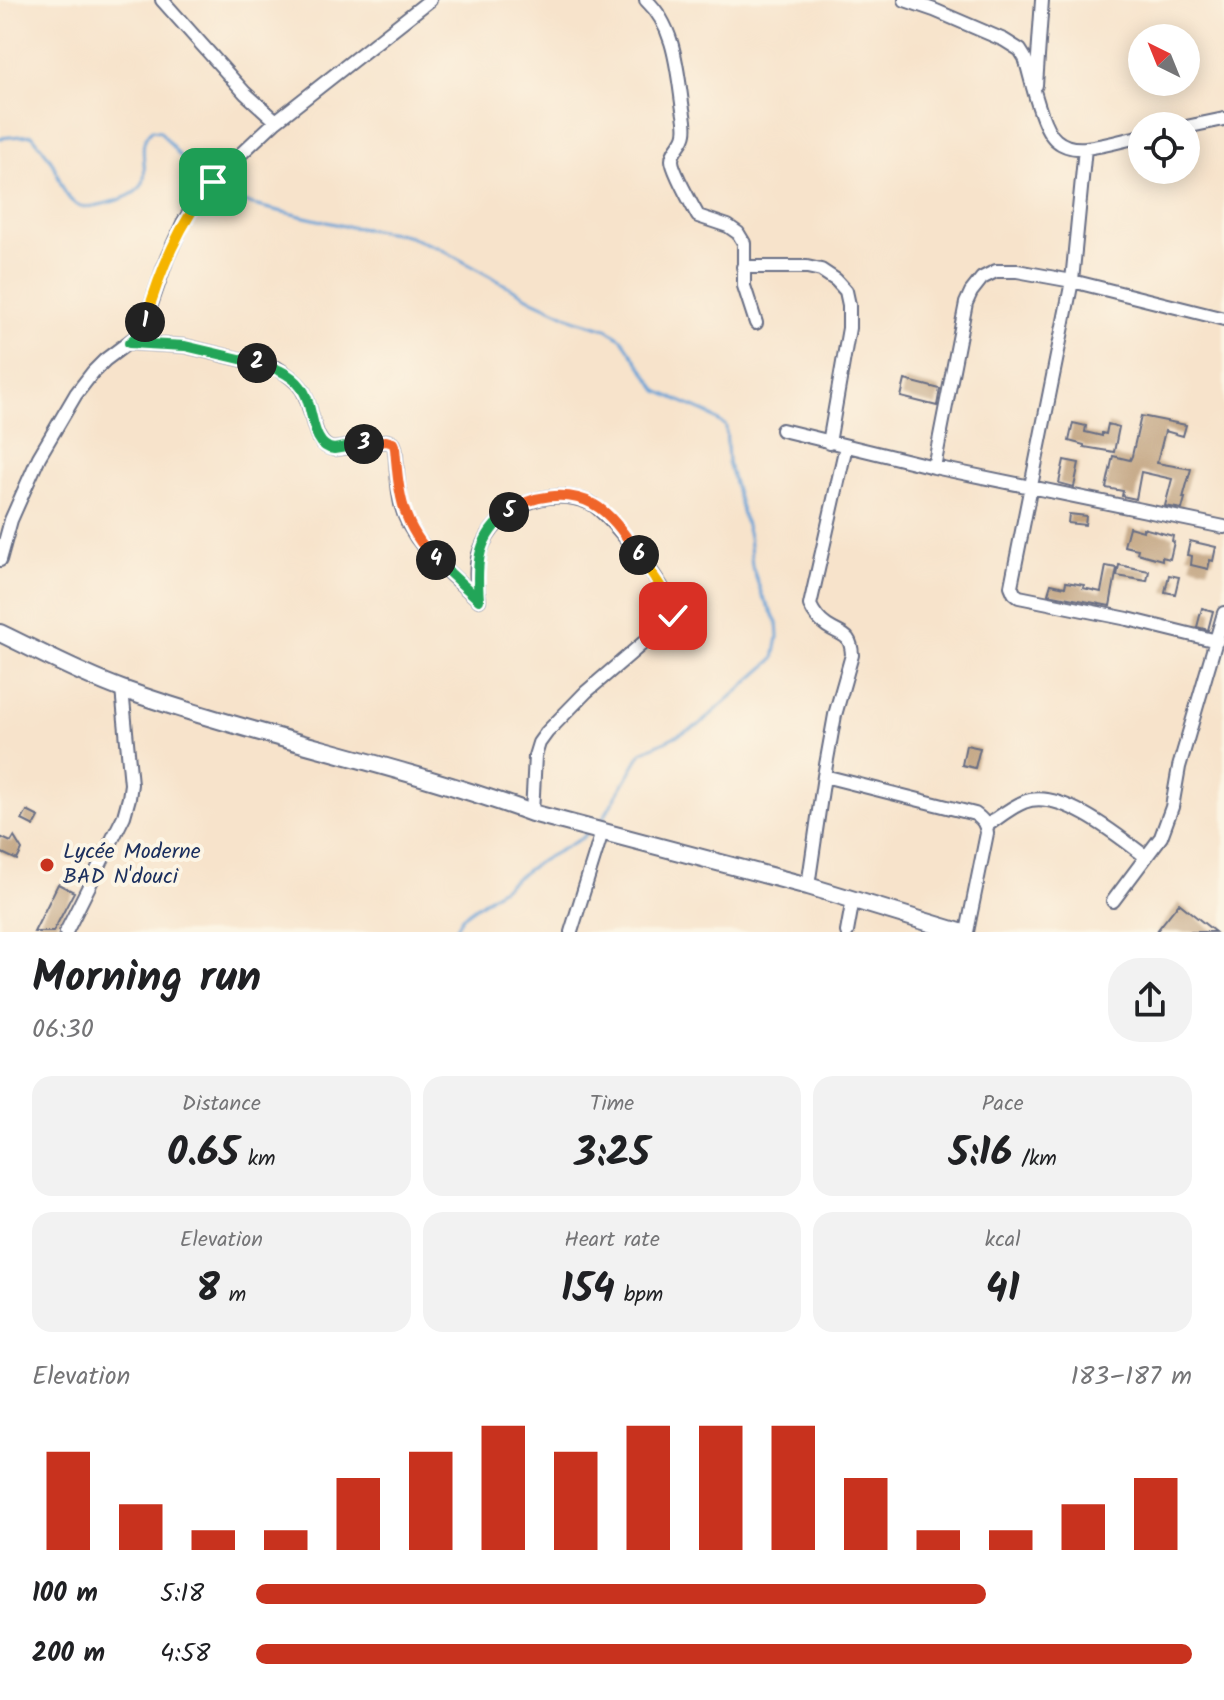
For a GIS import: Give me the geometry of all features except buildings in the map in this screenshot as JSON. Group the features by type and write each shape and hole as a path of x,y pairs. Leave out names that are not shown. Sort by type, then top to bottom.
{"street":[{"path":"162,0 245,93 276,121"},
{"path":"0,560 11,520 39,457 76,394 105,360 137,336 145,322 167,258 196,202 227,167 276,121 430,0"},
{"path":"646,0 664,24 679,77 685,134 672,158 673,168 698,216 728,226 738,233 744,243 744,286 756,323"},
{"path":"905,0 1020,50 1051,134 1057,141 1066,146 1085,148 1128,139"},
{"path":"1036,95 1042,0"},
{"path":"1200,124 1224,119"},
{"path":"1085,148 1072,281 1011,586 1019,597 1217,641"},
{"path":"743,267 807,267 821,270 846,291 849,328 829,443"},
{"path":"934,467 966,303 982,278 996,271 1017,271 1072,281 1224,319"},
{"path":"129,343 185,346 277,368 305,392 318,438 325,447 330,450 386,441 393,443 401,502 412,529 433,557 479,600 476,569 480,551 491,530 517,506 551,496 568,497 593,504 608,516 664,592 673,616 586,692 539,743 535,756 532,813"},
{"path":"782,430 1031,489 1224,527"},
{"path":"808,886 835,715 852,655 848,637 815,617 810,605 846,446"},
{"path":"1113,901 1161,837 1172,807 1179,767 1224,613"},
{"path":"0,633 122,689 175,707 442,783 532,813 808,886 952,931"},
{"path":"68,932 124,816 129,798 131,784 122,689"},
{"path":"824,776 975,814 982,819 987,833 967,932"},
{"path":"986,826 1025,801 1052,799 1077,810 1146,857"},
{"path":"571,932 602,832"},
{"path":"847,932 853,899"}],"waterway":[{"path":"0,138 32,135 51,160 69,198 84,207 120,200 141,187 144,141 152,130 160,131 191,170 208,183"},
{"path":"214,187 225,196 253,205 344,226 402,234 439,248 533,300 576,320 607,329 622,339 658,391 707,413 726,426 728,462 749,536 752,566 762,595 777,622 774,659 699,725 642,752 598,823"},
{"path":"453,932 462,917 537,863 587,833"}],"place":[{"name":"Lycée Moderne BAD N'douci","path":"47,865"}],"route":[{"path":"213,182 183,223 145,322 129,343 185,346 277,368 305,392 318,438 325,447 330,450 386,441 393,443 401,502 412,529 433,557 479,600 476,569 480,551 491,530 504,516 530,500 568,497 593,504 608,516 664,592 673,616"}]}
